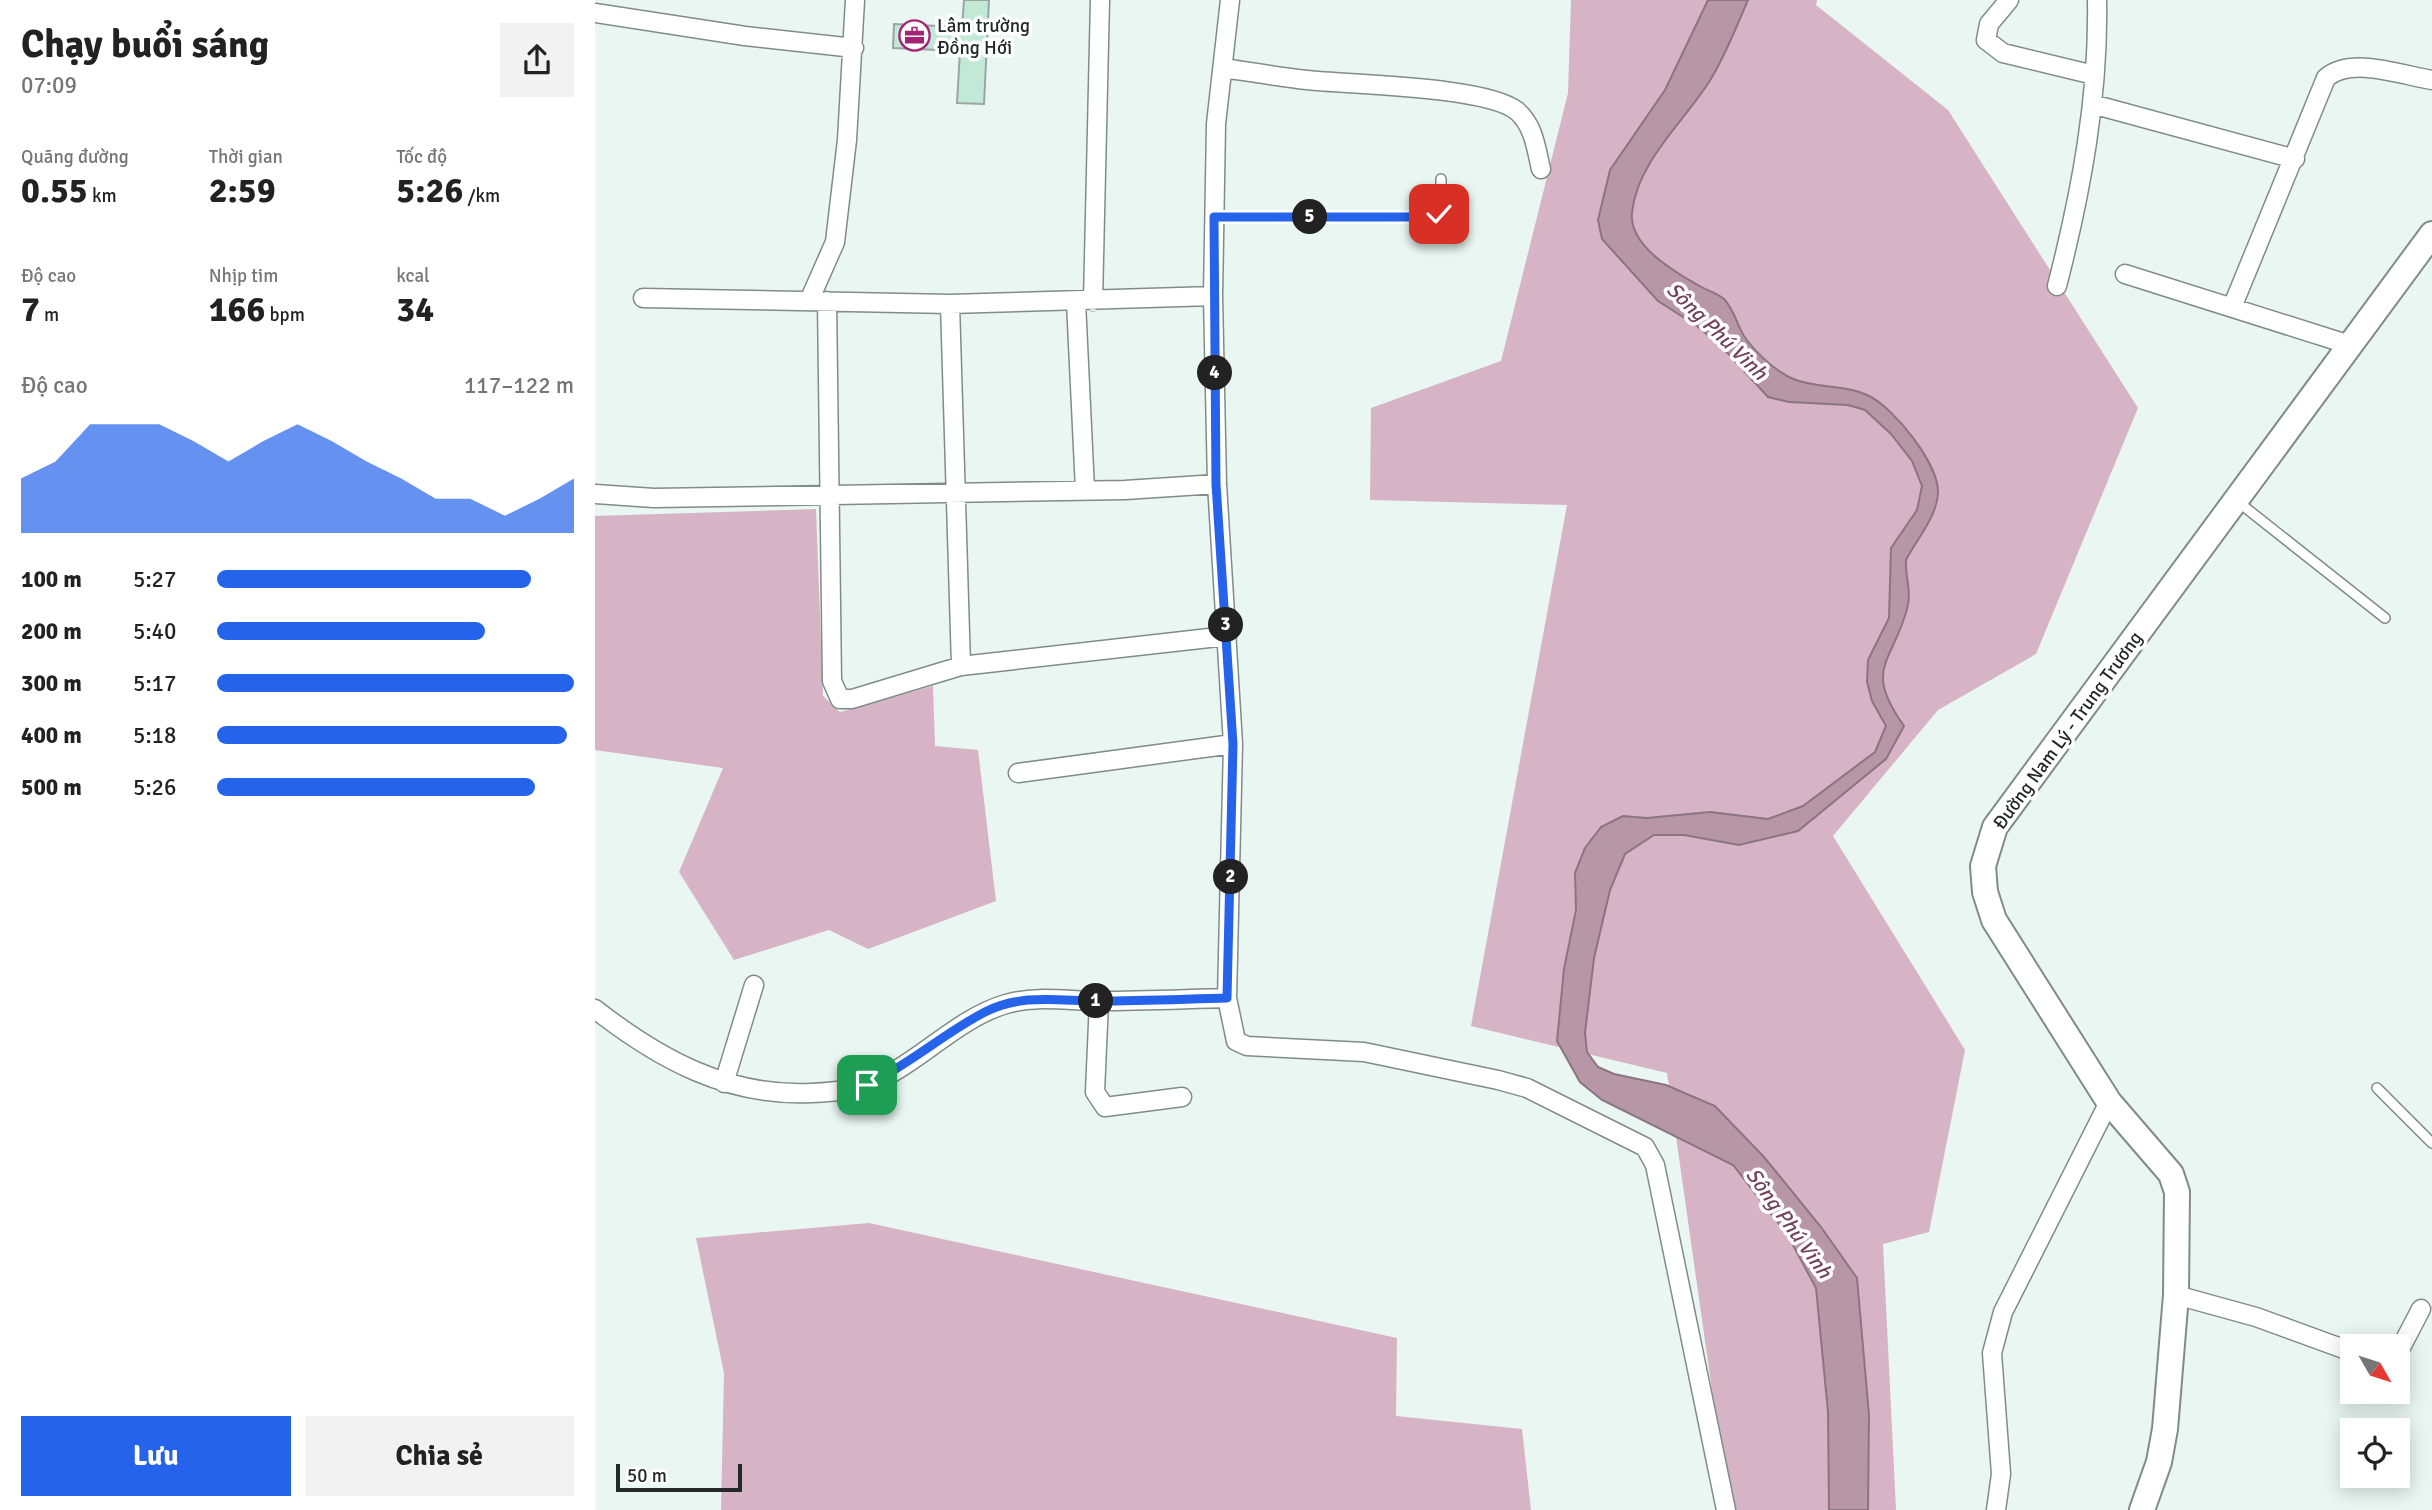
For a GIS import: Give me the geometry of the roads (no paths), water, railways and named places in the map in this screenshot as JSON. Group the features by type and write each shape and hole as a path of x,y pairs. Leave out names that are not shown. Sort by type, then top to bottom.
{"main road":[{"name":"Đường Nam Lý - Trung Trương","path":"2142,1510 2162,1451 2176,1295 2175,1184 2171,1174 2109,1102 1994,920 1985,892 1985,852 1995,827 2432,235"}],"street":[{"path":"855,0 854,48 835,242 818,301 829,494 832,681 839,699 852,699 961,666 1227,636"},
{"path":"1085,490 1084,302 1100,0"},
{"path":"1230,0 1216,124 1213,296 1216,484 1233,744 1227,998 1236,1041 1247,1046 1364,1052 1498,1080 1527,1088 1645,1147 1655,1165 1727,1510"},
{"path":"2009,0 1986,32 1986,40 1991,46 2003,53 2094,75"},
{"path":"2057,286 2070,236 2092,104 2097,0"},
{"path":"595,13 745,36 854,48"},
{"path":"2232,305 2295,159 2319,91 2336,69 2350,67 2432,80"},
{"path":"1223,68 1306,80 1422,88 1493,102 1516,111 1531,130 1541,169"},
{"path":"2092,104 2295,159"},
{"path":"2125,274 2232,305 2350,345"},
{"path":"643,298 950,304 1213,296"},
{"path":"950,304 958,491 961,666"},
{"path":"595,494 654,498 1085,490 1216,484"},
{"path":"1018,773 1233,744"},
{"path":"724,1083 754,985"},
{"path":"595,1009 625,1032 678,1065 724,1083 777,1094 850,1091 888,1075 985,1012 1035,998 1099,1001 1227,998"},
{"path":"1099,1001 1094,1092 1099,1102 1105,1107 1182,1097"},
{"path":"1996,1510 2001,1474 1992,1367 1993,1340 2003,1312 2109,1102"},
{"path":"2176,1295 2256,1317 2340,1348"},
{"path":"2408,1334 2421,1309"}],"lane":[{"path":"1214,217 1434,217 1441,208 1441,179"},
{"path":"2236,500 2385,618"},
{"path":"2377,1087 2432,1143"}],"water":[{"name":"Sông Phú Vinh","path":"1708,0 1748,0 1715,72 1642,177 1632,213 1637,236 1664,264 1724,299 1748,342 1778,370 1800,381 1860,392 1879,402 1902,424 1923,453 1936,481 1937,502 1906,560 1909,590 1907,609 1883,678 1892,707 1904,726 1886,759 1798,831 1739,845 1684,835 1654,835 1625,854 1610,890 1594,958 1585,1033 1587,1052 1598,1067 1614,1074 1666,1085 1715,1106 1764,1157 1821,1227 1857,1278 1869,1415 1868,1510 1829,1510 1828,1412 1816,1288 1787,1234 1733,1165 1602,1100 1580,1082 1557,1041 1564,969 1576,910 1575,873 1585,848 1601,827 1623,816 1647,818 1710,812 1768,819 1803,806 1875,752 1886,726 1872,701 1867,682 1868,660 1889,618 1891,548 1917,510 1922,486 1912,461 1891,434 1865,410 1848,405 1789,402 1768,397 1723,348 1697,326 1658,301 1602,239 1598,220 1610,170 1665,90"}],"place":[{"name":"Lâm trường Đồng Hới","path":"914,36"}]}
